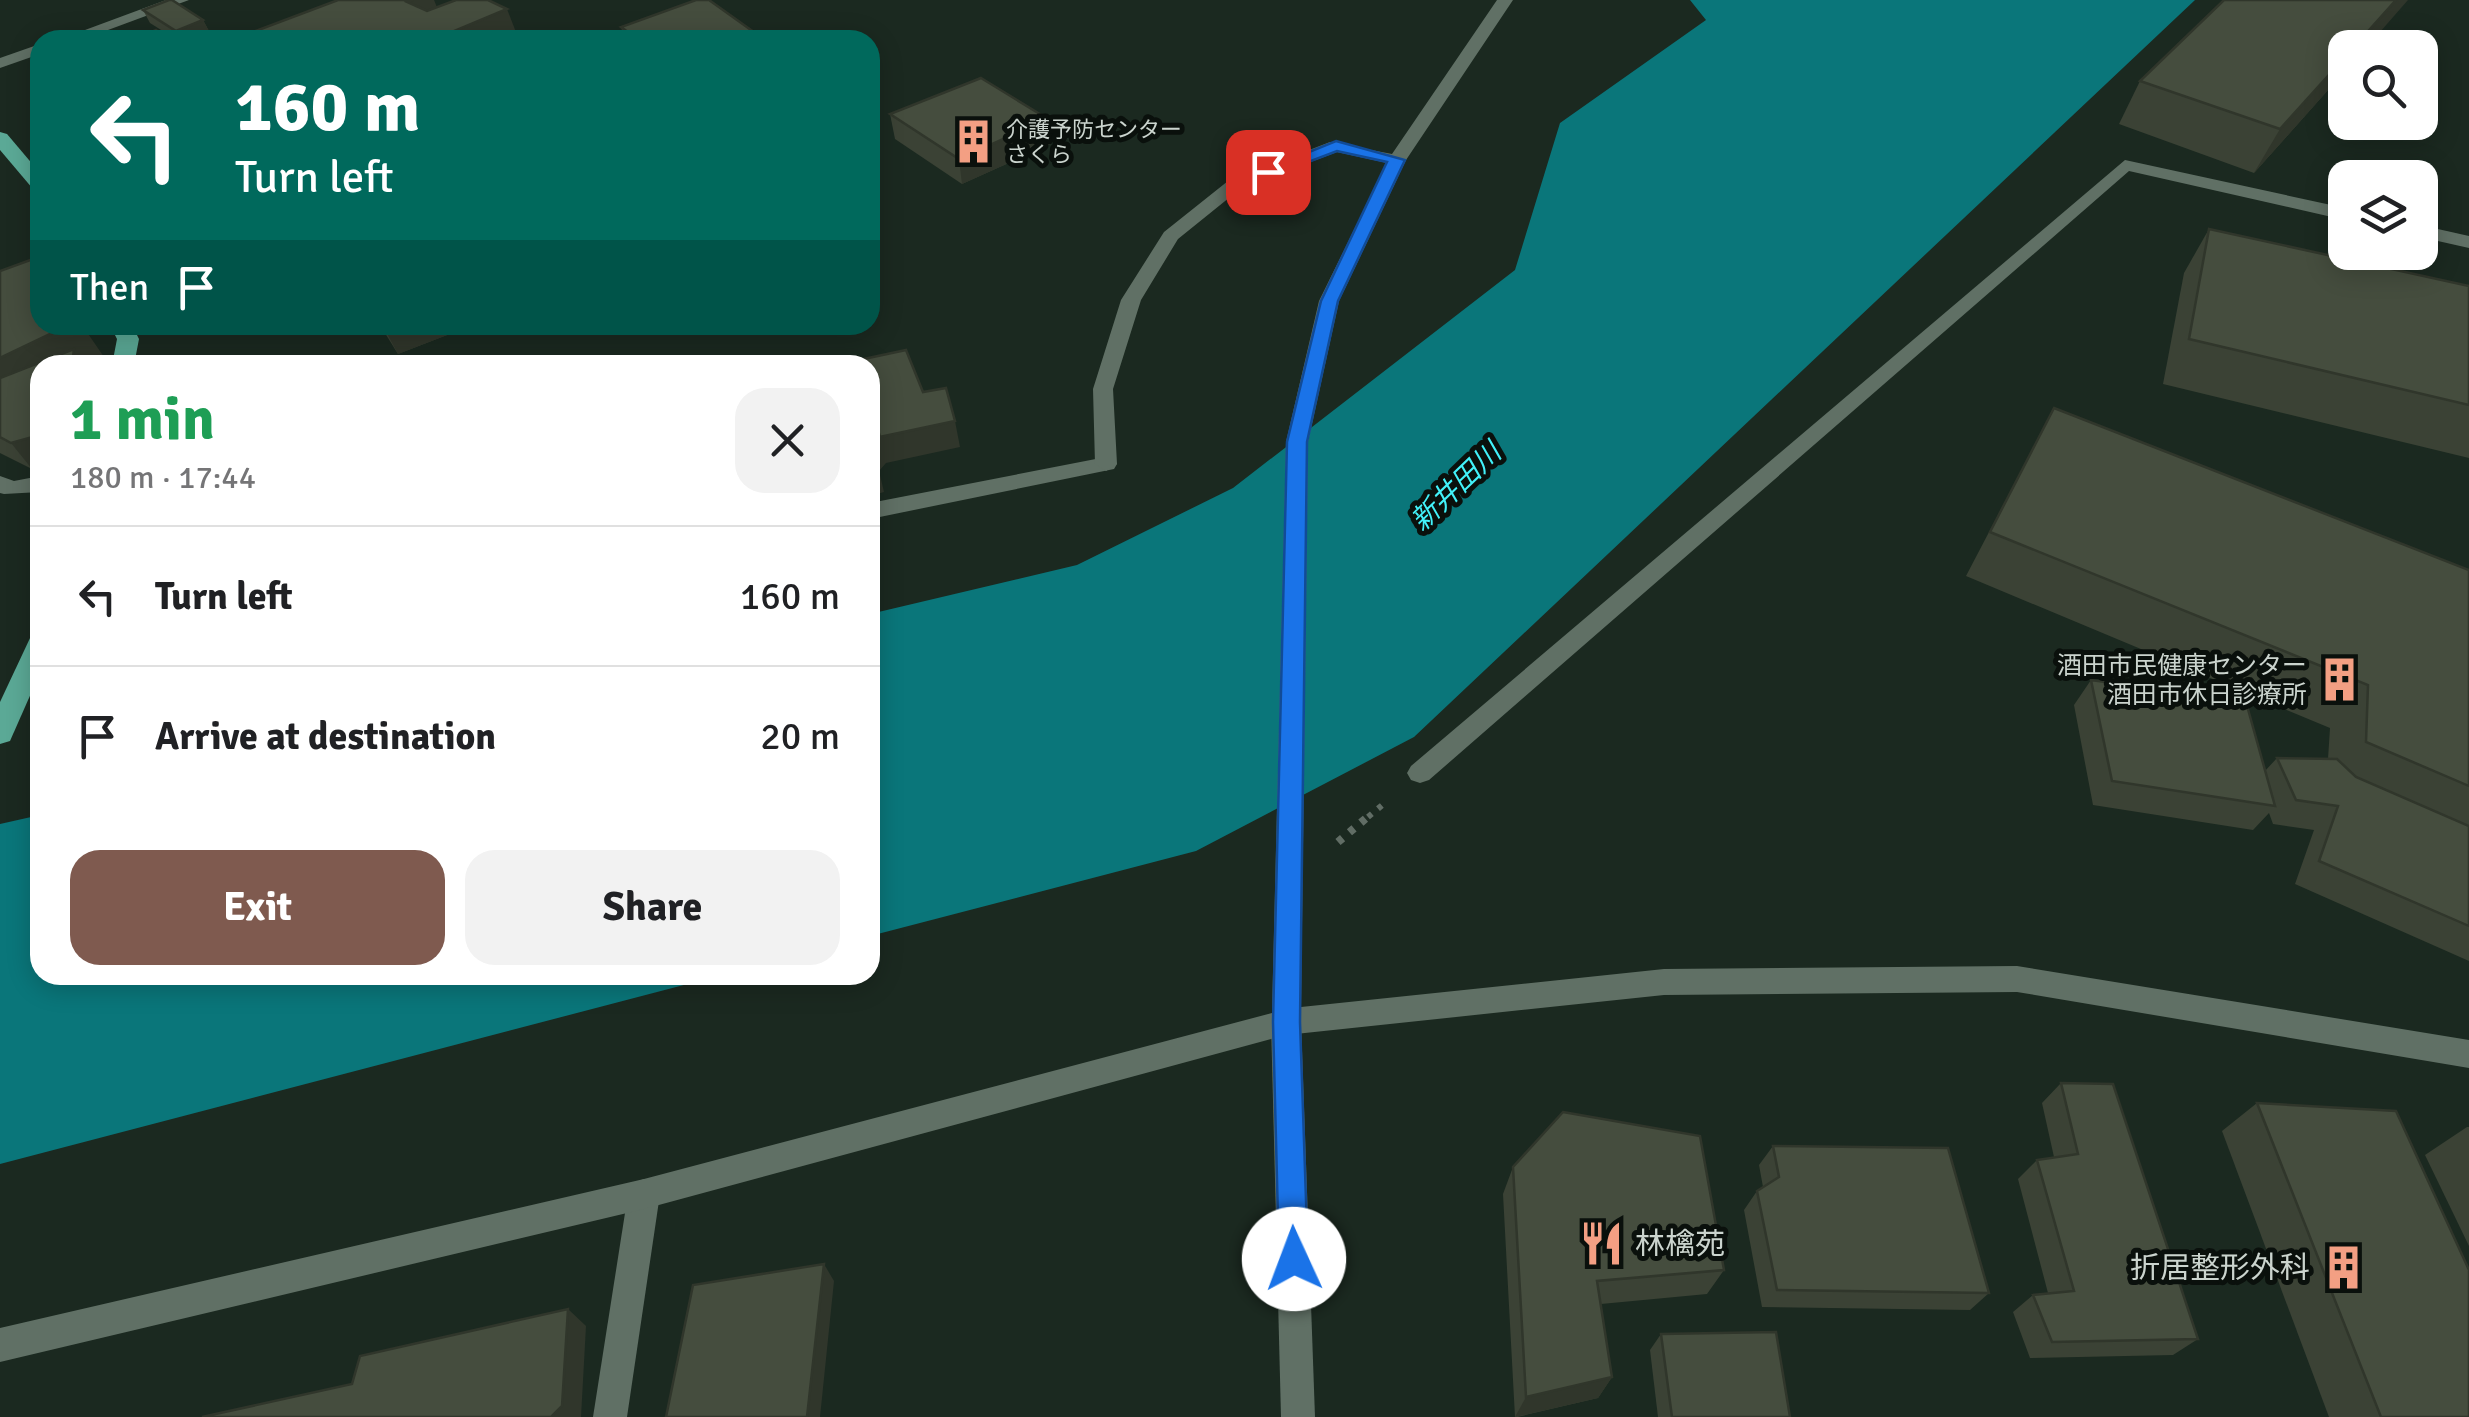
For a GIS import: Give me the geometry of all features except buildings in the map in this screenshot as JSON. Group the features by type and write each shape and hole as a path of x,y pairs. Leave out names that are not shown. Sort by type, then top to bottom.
{"highway":[{"path":"0,138 30,172"},
{"path":"0,733 30,680"}],"street":[{"path":"95,30 181,0"},
{"path":"1298,1417 1286,1022 1297,442 1330,301 1397,160 1506,0"},
{"path":"0,63 30,52"},
{"path":"880,510 1106,464 1103,389 1132,300 1171,236 1234,184 1336,146 1397,160"},
{"path":"1420,772 2125,165 2328,210"},
{"path":"2438,235 2469,242"},
{"path":"0,484 12,489 30,486"},
{"path":"0,1345 644,1194 1286,1022 1664,982 2017,979 2469,1054"},
{"path":"610,1417 644,1194"}],"path":[{"path":"1288,886 1420,772"}],"water":[{"name":"新井田川","path":"1690,0 2195,0 1414,737 1196,851 880,933 880,612 1077,565 1233,488 1515,270 1560,123 1706,20"},
{"path":"30,817 30,985 684,985 0,1164 0,824"}],"place":[{"name":"介護予防センター さくら","path":"973,142"},
{"name":"酒田市民健康センター 酒田市休日診療所","path":"2340,679"},
{"name":"林檎苑","path":"1602,1244"},
{"name":"折居整形外科","path":"2343,1268"}],"route":[{"path":"1268,172 1336,146 1397,160 1330,301 1297,442 1286,1022 1294,1259"}]}
